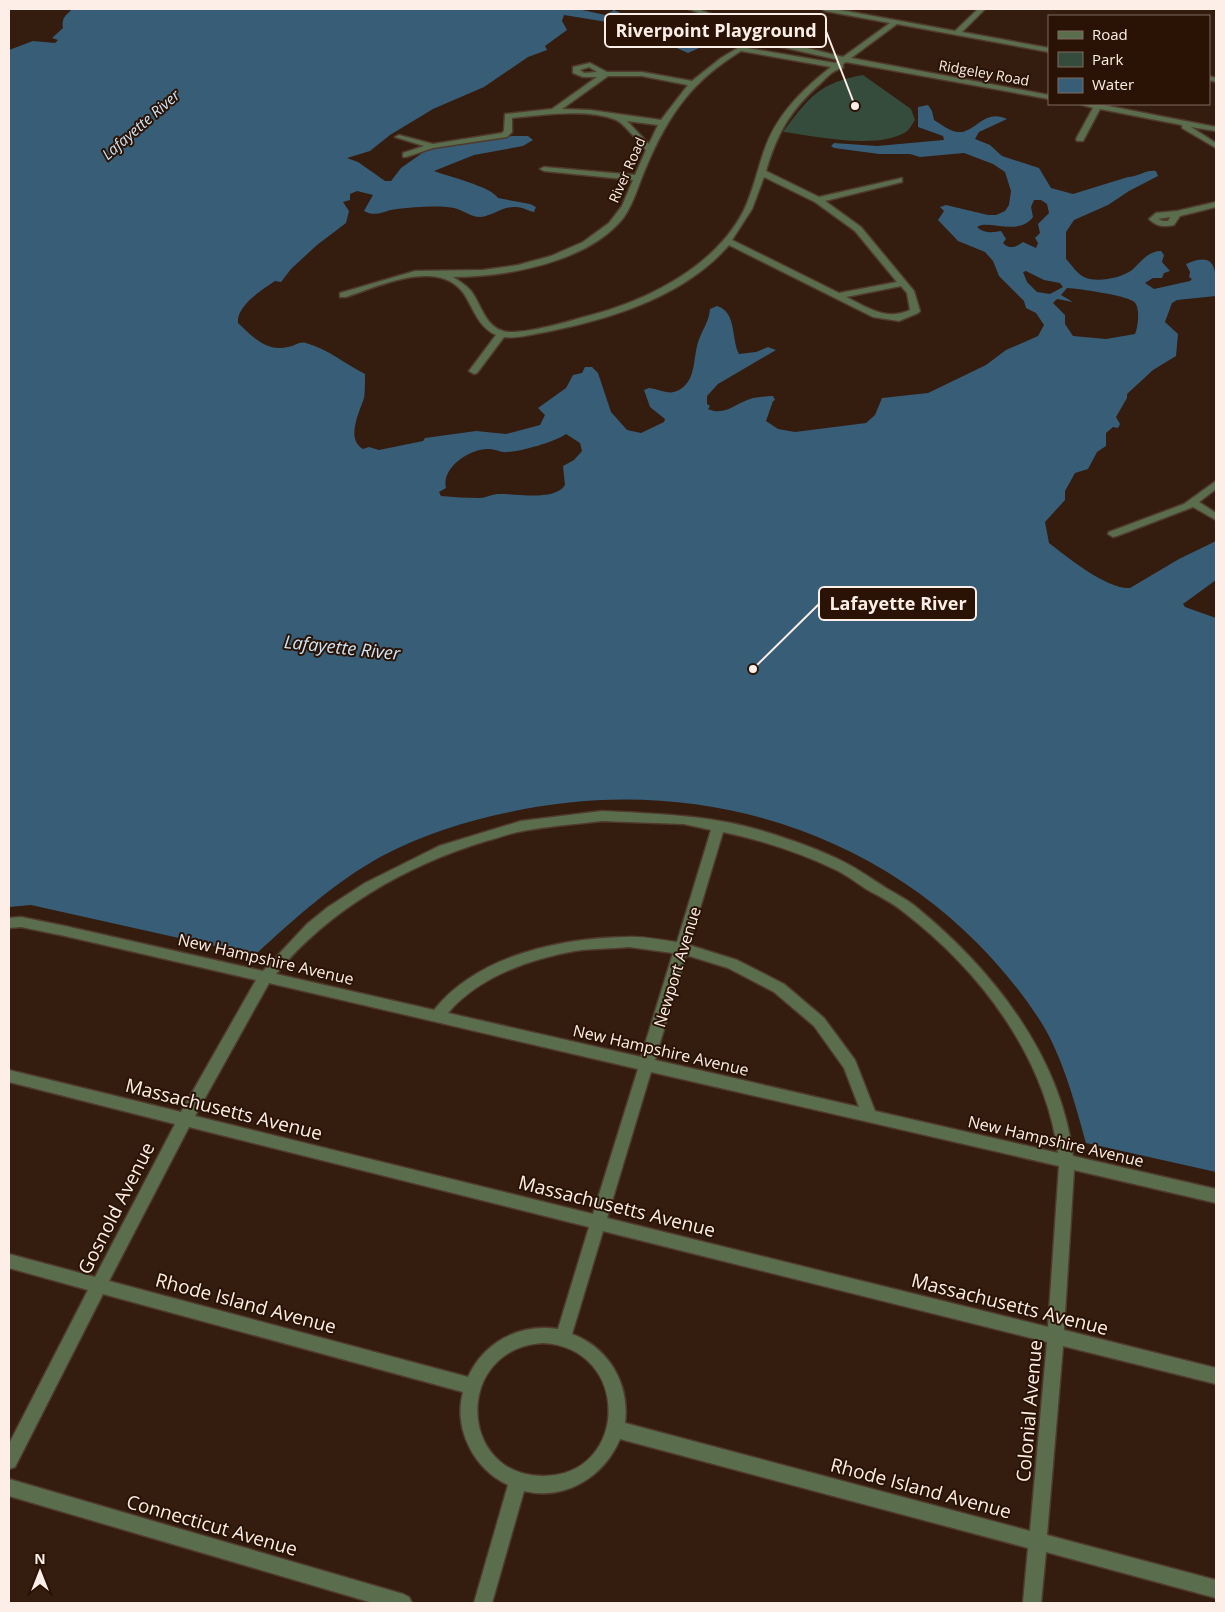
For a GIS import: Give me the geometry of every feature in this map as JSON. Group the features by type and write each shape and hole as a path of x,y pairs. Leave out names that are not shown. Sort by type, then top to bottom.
{"street":[{"name":"Ridgeley Road","path":"692,9 762,37 845,60 1048,97"},
{"path":"826,9 1048,50"},
{"path":"957,33 982,9"},
{"path":"442,274 469,294 473,305 494,331 502,334 553,328 609,313 647,298 681,280 728,241 747,213 768,148 787,113 836,66 896,22"},
{"name":"River Road","path":"343,295 407,276 486,272 546,260 594,239 623,214 650,150 671,110 694,84 722,61 762,37"},
{"name":"Ridgeley Road","path":"740,49 836,66 915,73"},
{"name":"Ridgeley Road","path":"722,61 769,54"},
{"path":"554,111 606,74 642,74 694,84"},
{"path":"581,92 601,114"},
{"path":"1091,105 1216,129"},
{"path":"1080,139 1098,106"},
{"path":"406,155 433,146 504,135 508,132 508,116 554,111 601,114 664,123"},
{"path":"620,118 650,150"},
{"path":"1180,122 1216,146"},
{"path":"399,136 433,146"},
{"path":"544,169 638,178"},
{"path":"728,241 876,315 899,318 915,311 914,298 858,229 818,200 761,172"},
{"path":"818,200 899,180"},
{"path":"1177,214 1216,205"},
{"path":"469,294 474,281 486,272"},
{"path":"837,296 903,283"},
{"path":"474,371 502,334"},
{"path":"1113,534 1193,503 1216,484"},
{"path":"1193,503 1216,516"},
{"name":"Gosnold Avenue","path":"9,1461 184,1120 266,977 312,928 350,899 419,859 477,836 539,822 609,815 679,818 719,825"},
{"name":"Newport Avenue","path":"564,1338 719,825"},
{"name":"Colonial Avenue","path":"719,825 786,843 850,871 908,908 957,950 986,982 1025,1040 1040,1070 1054,1108 1066,1161 1056,1336 1032,1603"},
{"name":"New Hampshire Avenue","path":"9,923 21,922 98,939 1216,1196"},
{"path":"437,1017 452,1000 482,979 515,962 546,952 582,944 618,941 683,948 710,954 749,971 768,982 803,1007 818,1022 844,1054 864,1092 870,1116"},
{"name":"Massachusetts Avenue","path":"9,1076 1216,1376"},
{"name":"Rhode Island Avenue","path":"9,1261 472,1386"},
{"path":"532,1337 564,1338 590,1350 609,1372 618,1400 615,1429 601,1456 577,1475 548,1484 518,1480 502,1474 478,1450 471,1436 468,1403 472,1386 484,1366 502,1349 532,1337"},
{"name":"Rhode Island Avenue","path":"615,1429 1216,1589"},
{"path":"483,1603 518,1480"},
{"name":"Connecticut Avenue","path":"9,1487 403,1603"}],"green space":[{"path":"863,75 911,109 915,120 906,132 879,140 863,141 829,139 783,132 800,109 816,93 836,82"}],"water":[{"path":"72,9 578,9 605,15 614,10 699,48 688,53 625,25 564,15 562,21 567,30 545,46 547,50 528,57 484,87 433,109 390,135 370,151 347,158 358,162 385,181 391,181 401,168 428,149 512,136 528,136 533,140 523,146 474,155 434,171 479,186 498,198 530,204 536,207 534,212 511,207 480,217 454,208 433,206 397,209 373,214 364,211 373,195 357,191 350,194 350,200 343,202 349,211 346,223 317,245 291,269 281,282 275,281 251,299 241,310 238,323 260,342 280,348 306,343 329,353 365,374 364,398 354,432 355,439 363,449 369,447 379,450 423,441 425,438 476,431 506,434 540,425 545,415 538,408 566,388 573,375 582,373 585,367 592,367 598,373 611,412 627,430 641,433 664,422 665,419 650,407 644,390 649,388 664,392 675,392 685,386 692,373 698,344 710,309 717,306 728,314 731,320 739,354 756,352 768,347 776,350 718,384 707,396 707,404 710,406 708,409 714,411 725,410 753,398 773,396 775,400 766,421 778,429 795,432 866,423 875,415 882,398 928,393 986,365 1006,350 1038,336 1044,325 1036,313 1026,308 1024,301 999,276 993,261 985,252 958,241 938,220 944,211 940,207 946,205 988,215 996,215 1005,211 1009,205 1011,191 1005,172 993,164 964,153 920,157 910,154 879,154 834,148 831,146 834,143 877,146 944,140 943,136 918,127 918,107 928,105 934,120 956,132 970,129 992,117 999,116 1007,119 979,132 975,139 990,145 1002,156 1039,168 1051,188 1073,194 1145,172 1156,171 1158,176 1129,191 1108,205 1074,220 1066,232 1066,259 1082,276 1101,280 1115,278 1127,273 1148,255 1161,251 1164,255 1162,262 1170,271 1164,273 1162,278 1153,278 1145,283 1154,289 1190,281 1192,279 1189,277 1190,272 1186,264 1196,260 1204,260 1210,262 1215,272 1216,296 1177,300 1172,303 1165,322 1178,334 1176,356 1153,370 1127,394 1127,398 1116,417 1120,424 1118,428 1113,427 1106,433 1106,446 1097,452 1088,469 1075,473 1065,491 1065,500 1045,522 1049,543 1088,572 1111,584 1130,588 1179,559 1216,541 1216,580 1183,604 1185,607 1216,618 1216,1172 1086,1143 1068,1081 1049,1035 994,960 938,908 876,865 809,833 737,812 663,801 587,801 510,812 461,824 428,835 365,866 316,901 255,955 31,905 9,907 9,50 33,41 55,43 58,40 52,38 63,28 64,19","holes":["1034,200 1041,200 1047,204 1049,213 1038,224 1040,233 1035,238 1038,243 1036,248 1023,242 1015,246 1008,246 1003,243 1006,239 1001,231 988,232 977,227 982,225 1019,226 1027,223 1033,217 1031,207","1026,271 1044,280 1060,283 1063,287 1050,294 1037,292 1027,282 1023,272","1067,288 1091,291 1133,301 1136,303 1138,312 1135,334 1106,339 1073,336 1065,324 1065,315 1053,303 1057,299 1073,302 1061,295","566,434 580,443 582,451 574,460 563,466 565,485 560,490 534,496 498,494 479,498 441,496 439,492 446,488 448,473 453,466 466,455 489,449 503,452 514,451 538,446"]}],"place":[{"name":"Riverpoint Playground","path":"855,106"},
{"name":"Lafayette River","path":"753,669"}]}
